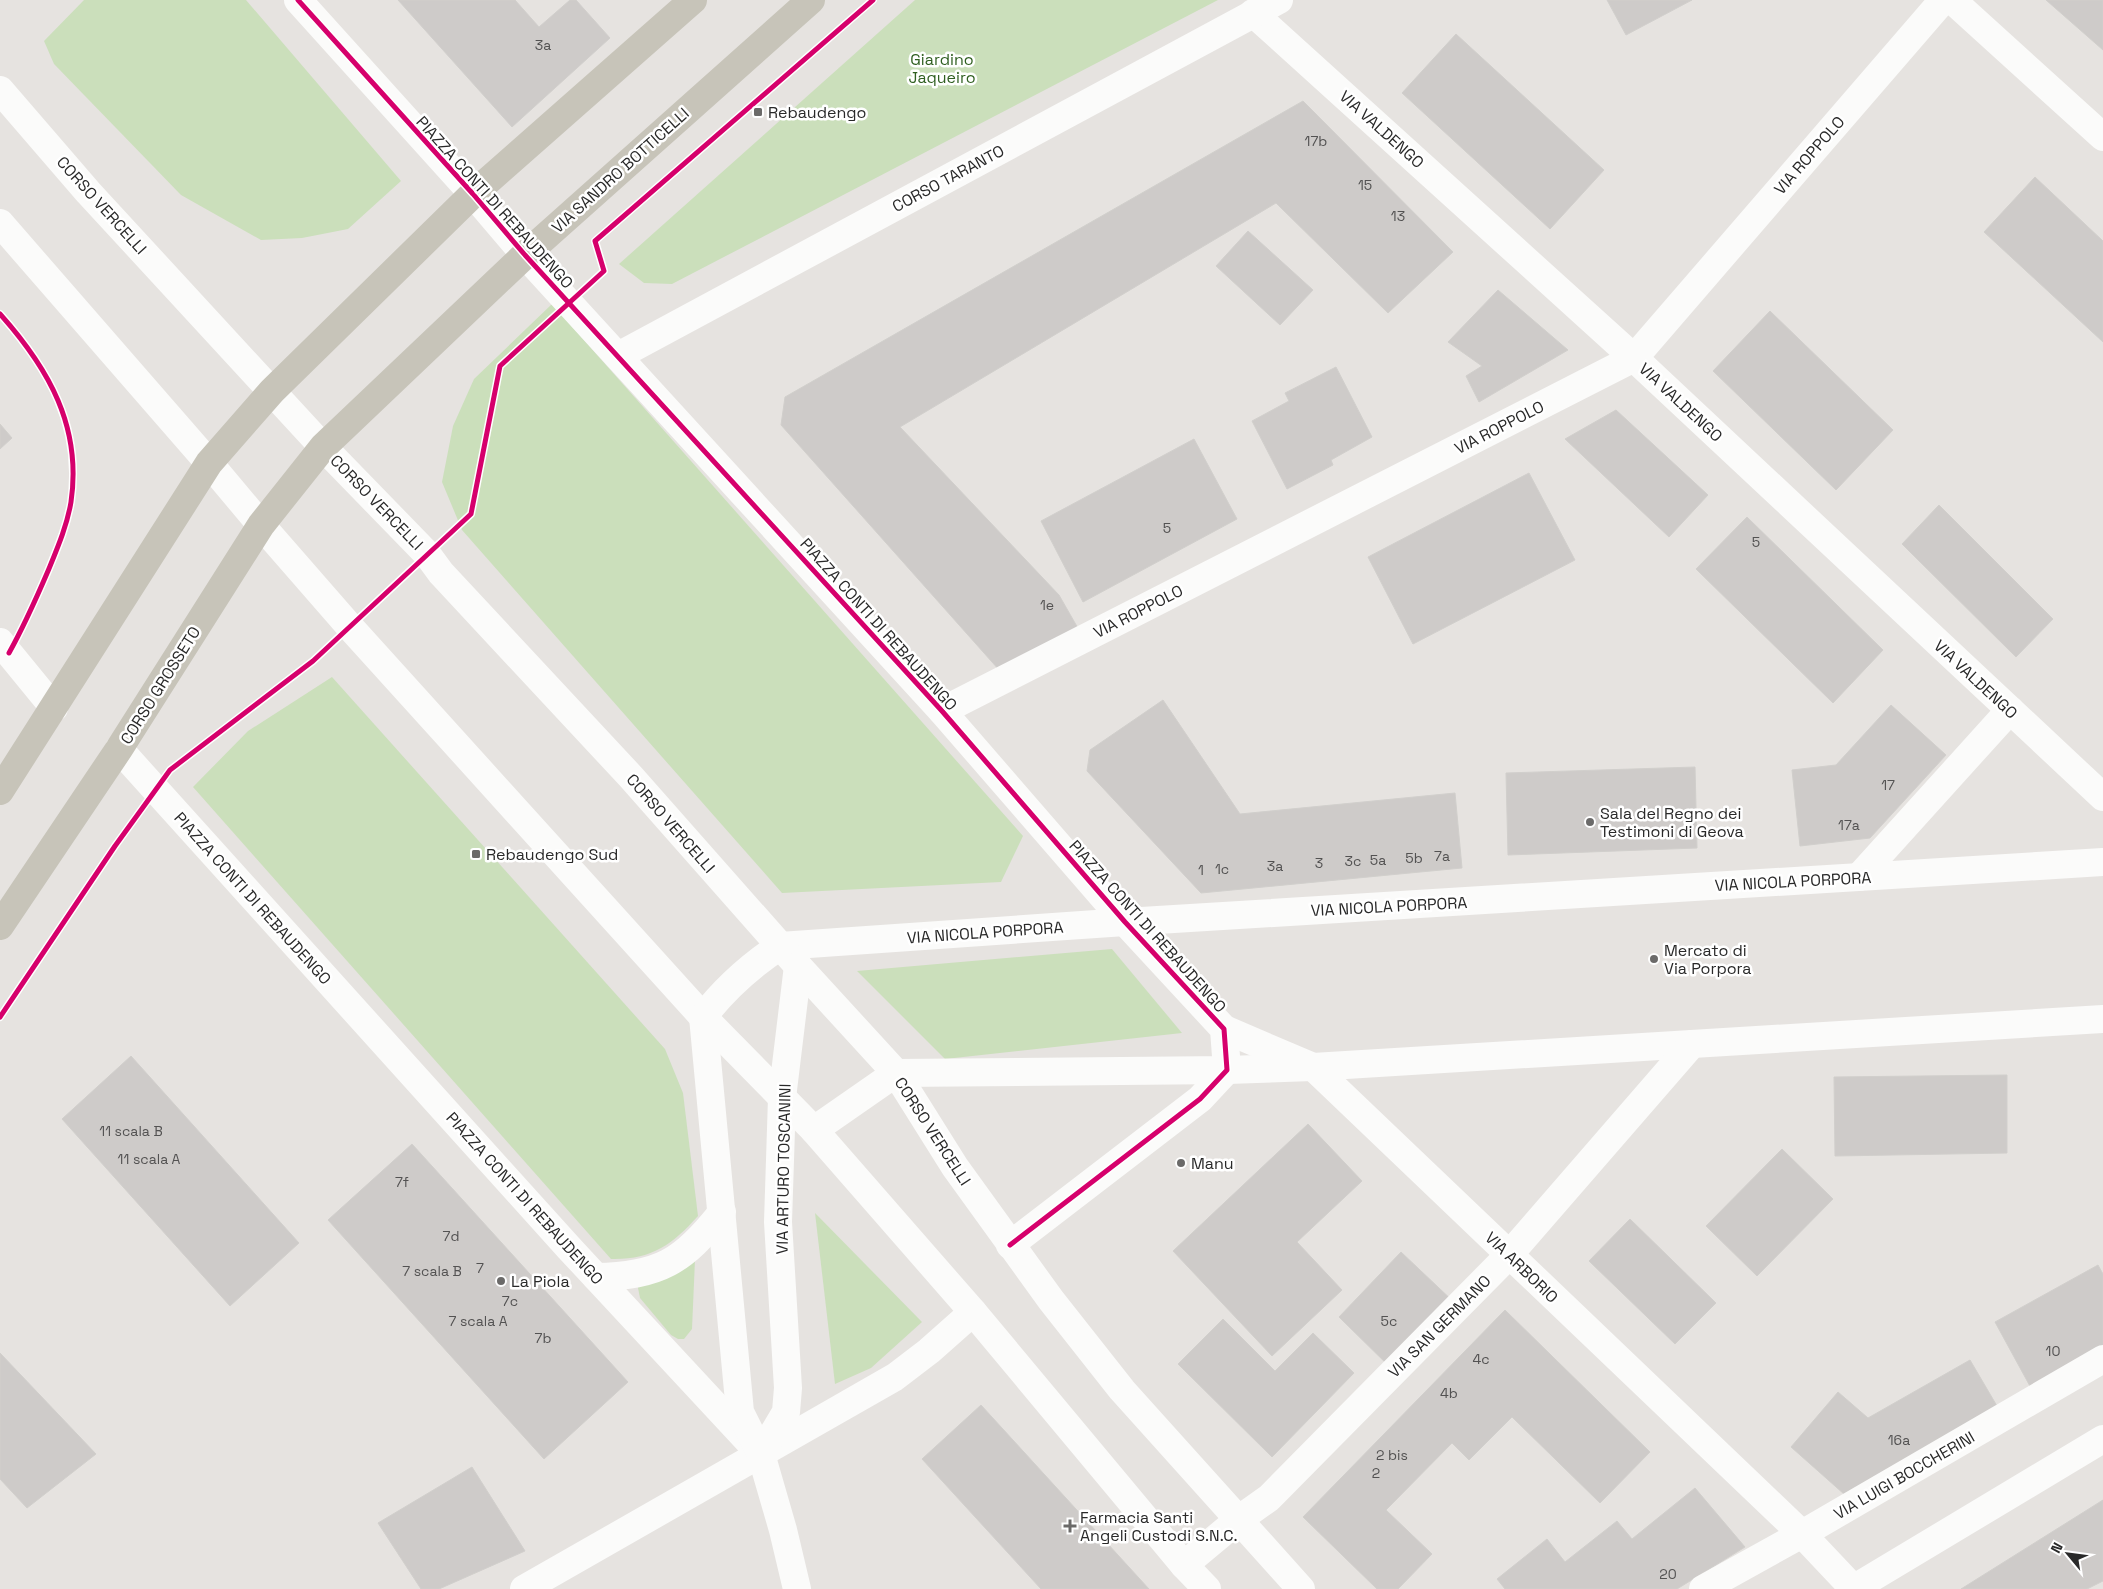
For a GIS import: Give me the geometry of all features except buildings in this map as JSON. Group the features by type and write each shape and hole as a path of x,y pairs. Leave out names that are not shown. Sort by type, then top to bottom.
{"main road":[{"path":"0,790 209,463 272,391 473,194 693,0"},
{"name":"VIA SANDRO BOTTICELLI","path":"323,447 525,255 811,0"},
{"name":"CORSO GROSSETO","path":"0,926 119,749 261,525 323,447"}],"street":[{"name":"PIAZZA CONTI DI REBAUDENGO","path":"298,0 473,194 525,255 942,711 1126,922 1224,1029 1227,1070"},
{"name":"CORSO TARANTO","path":"618,356 1279,0"},
{"name":"VIA ROPPOLO","path":"942,711 1634,358 1943,0"},
{"path":"1952,0 2103,137"},
{"name":"VIA VALDENGO","path":"1253,13 1634,358 2103,797"},
{"name":"CORSO VERCELLI","path":"0,90 88,192 323,447 427,554 448,580 631,776 780,946 896,1073 954,1167 1051,1300 1122,1390 1301,1589"},
{"path":"0,223 357,634 703,1017 814,1130 973,1312 1207,1589"},
{"path":"0,642 54,708"},
{"path":"1859,877 2010,710"},
{"name":"PIAZZA CONTI DI REBAUDENGO","path":"119,749 596,1277 761,1454"},
{"name":"VIA NICOLA PORPORA","path":"780,946 1126,922 2103,862"},
{"path":"780,946 737,978 703,1017 740,1412 761,1454 783,1530 797,1589"},
{"name":"VIA ARTURO TOSCANINI","path":"761,1454 786,1412 788,1388 778,1222 782,1098 798,966"},
{"path":"814,1130 896,1073 1227,1070 1313,1067 2103,1019"},
{"name":"VIA ARBORIO","path":"1224,1029 1313,1067 1802,1534 1854,1589"},
{"name":"VIA SAN GERMANO","path":"1184,1564 1238,1520 1269,1498 1509,1255 1692,1044"},
{"path":"1010,1245 1200,1099 1227,1070"},
{"path":"596,1277 645,1273 669,1263 687,1252 722,1212"},
{"path":"524,1589 895,1377 930,1351 973,1312"},
{"name":"VIA LUIGI BOCCHERINI","path":"1704,1589 2103,1359"},
{"path":"1854,1589 2103,1439"}],"green space":[{"path":"84,0 246,0 401,181 348,229 302,238 261,240 181,195 54,64 44,41"},
{"name":"Giardino Jaqueiro","path":"915,0 1218,0 672,284 644,283 619,264"},
{"path":"552,304 1023,836 1001,882 782,893 462,530 442,482 453,426 474,379"},
{"path":"332,677 665,1049 683,1093 698,1216 670,1243 660,1249 638,1257 611,1259 193,787 248,731"},
{"path":"1112,949 1182,1033 945,1059 857,971"},
{"path":"815,1213 922,1322 871,1368 835,1384"},
{"path":"695,1260 692,1329 684,1339 678,1339 671,1335 640,1298 639,1283"}],"cycle path":[{"path":"298,0 473,194 525,255 942,711 1125,922 1224,1029 1227,1070 1200,1099 1010,1245"},
{"path":"0,1017 115,846 170,770 313,661 471,514 500,366 604,271 595,241 873,0"},
{"path":"0,314 33,356 47,378 58,401 66,424 71,449 73,475 71,502 61,537 48,571 9,653"}],"place":[{"name":"Rebaudengo","path":"758,112"},
{"name":"Sala del Regno dei Testimoni di Geova","path":"1590,822"},
{"name":"Rebaudengo Sud","path":"476,854"},
{"name":"Mercato di Via Porpora","path":"1654,959"},
{"name":"Manu","path":"1181,1163"},
{"name":"La Piola","path":"501,1281"},
{"name":"Farmacia Santi Angeli Custodi S.N.C.","path":"1070,1526"}]}
